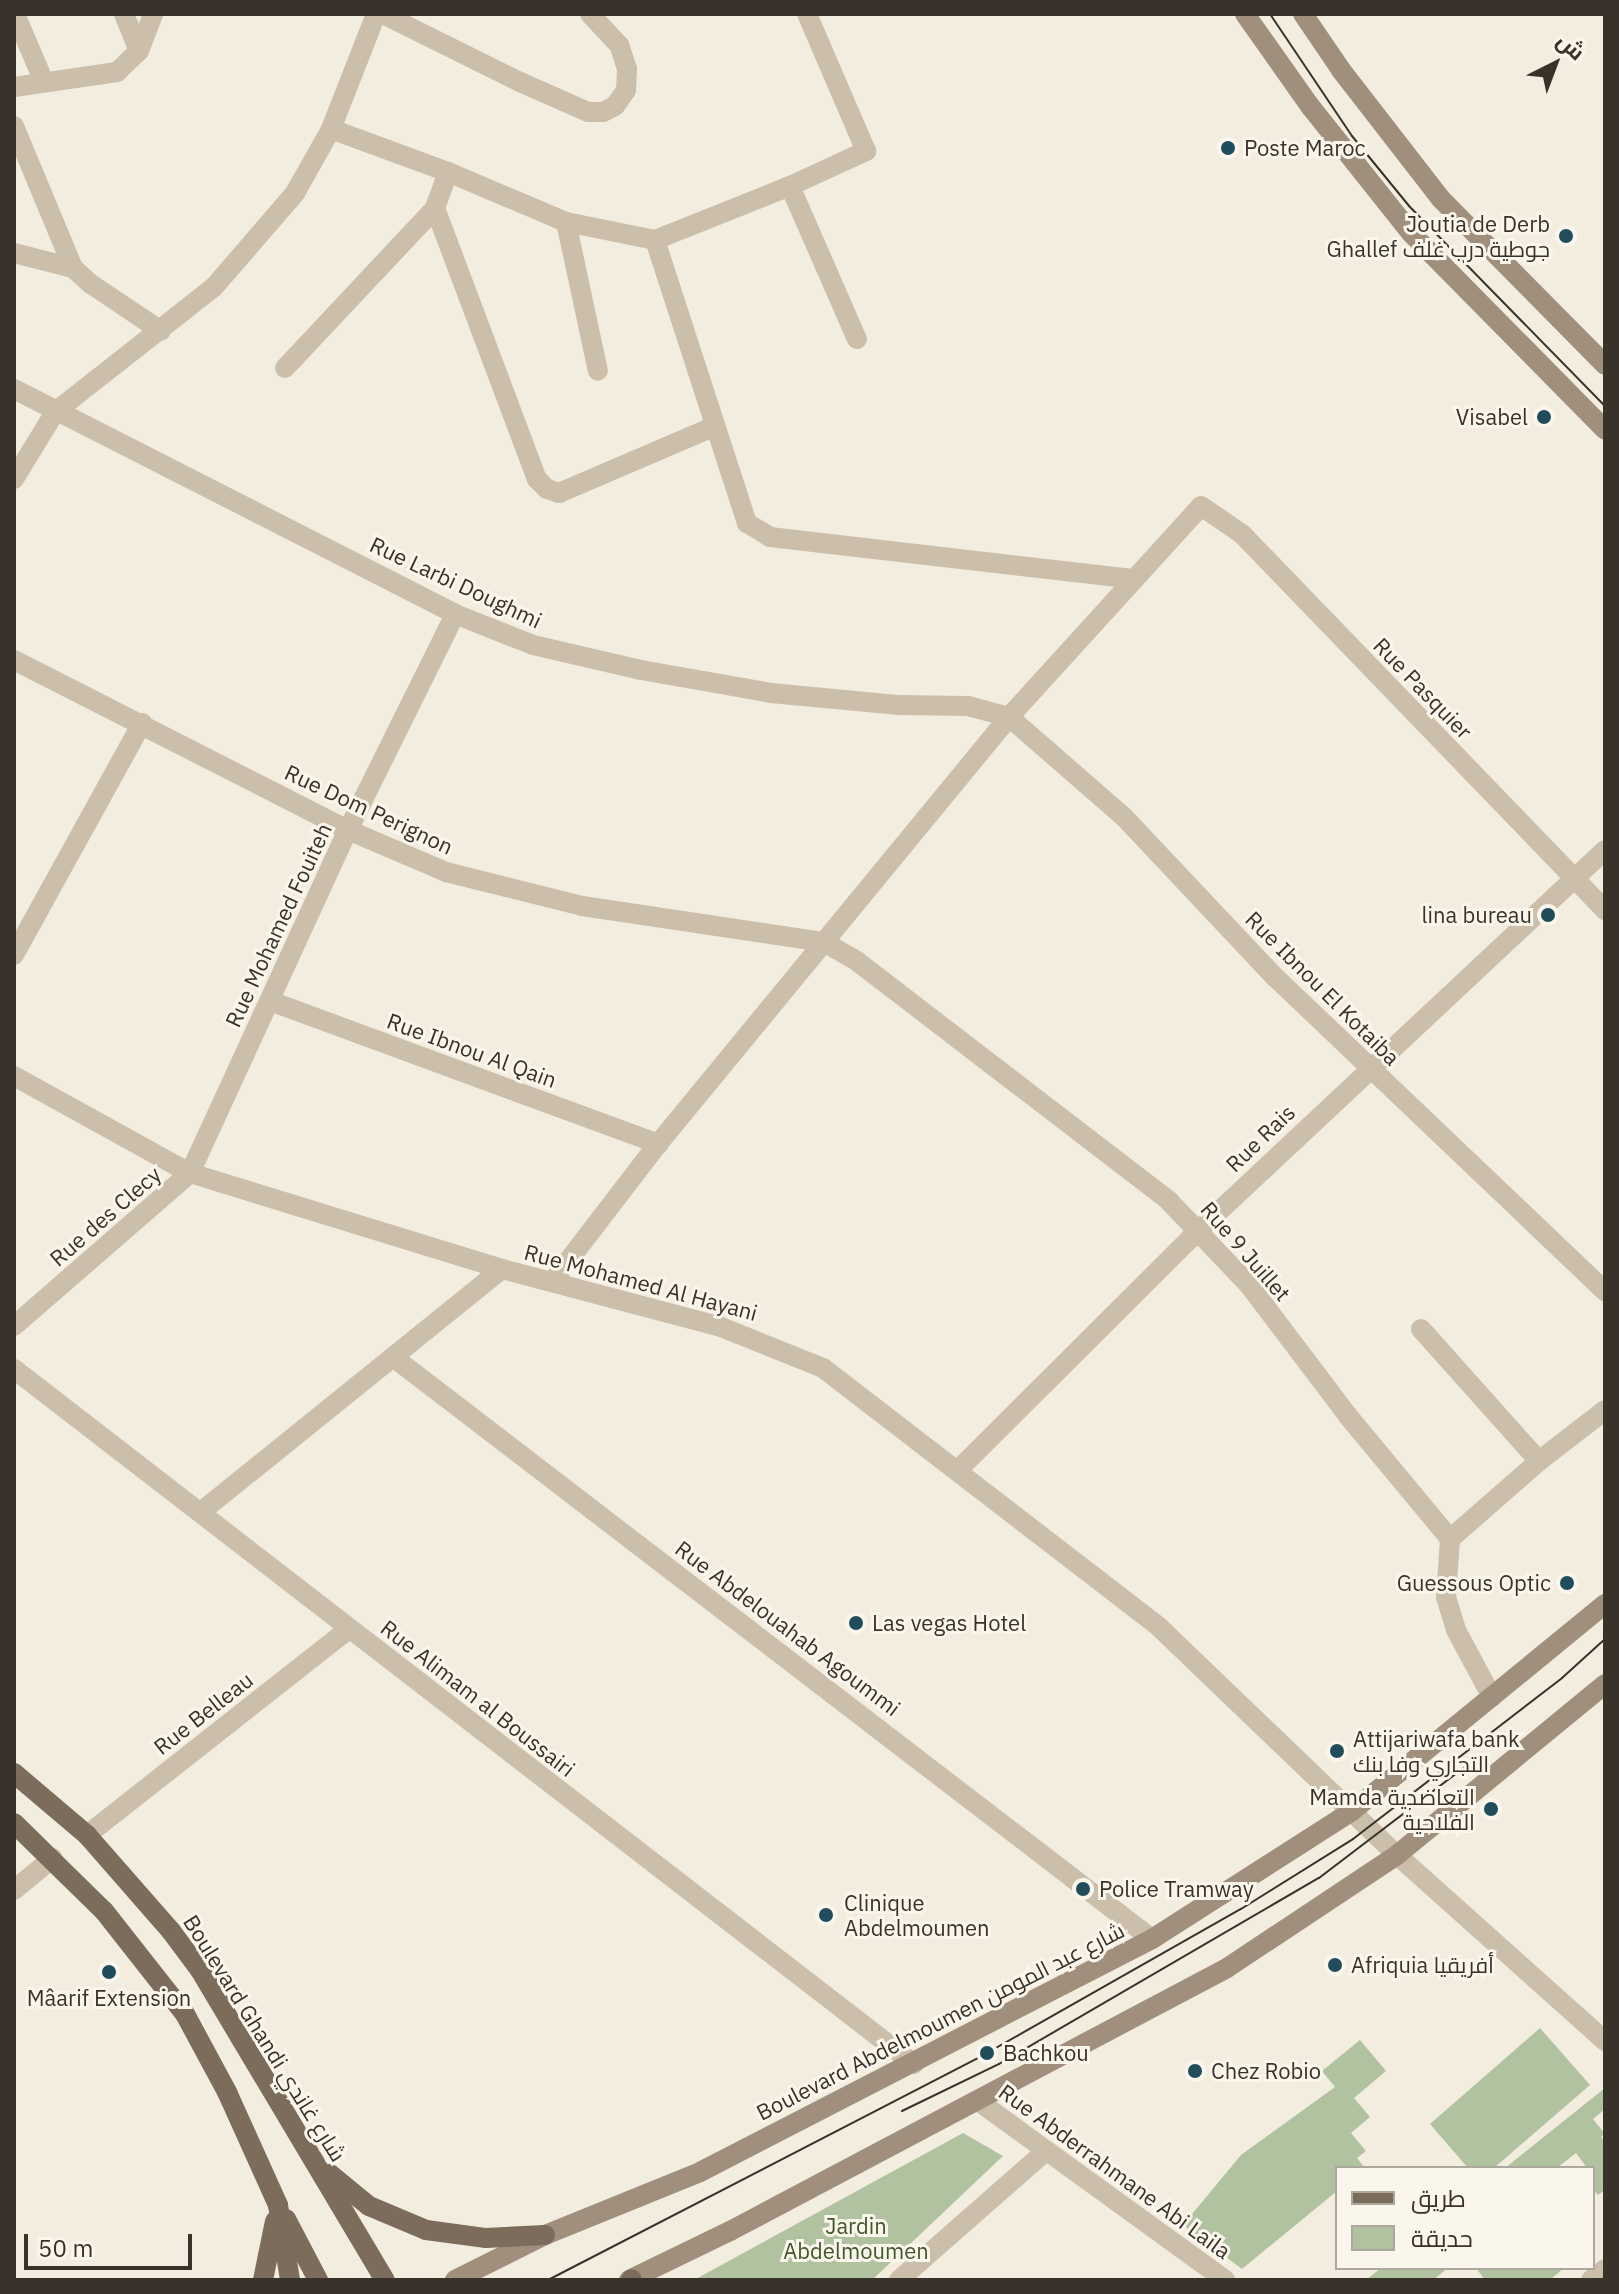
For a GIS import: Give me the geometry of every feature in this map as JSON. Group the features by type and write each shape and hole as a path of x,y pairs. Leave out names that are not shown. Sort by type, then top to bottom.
{"main road":[{"path":"1245,14 1310,106 1411,233 1605,430"},
{"path":"1303,14 1350,82 1441,199 1605,365"},
{"name":"Boulevard Abdelmoumen شارع عبد المومن","path":"455,2280 545,2235 700,2172 1152,1939 1352,1811 1605,1604"},
{"path":"631,2280 1227,1968 1397,1855 1605,1684"},
{"name":"Boulevard Ghandi شارع غاندي","path":"14,1773 87,1835 145,1898 200,1970 385,2280"},
{"path":"14,1823 104,1911 185,2014 227,2092 278,2205 318,2280"},
{"path":"311,2155 369,2206 426,2230 486,2238 545,2235"},
{"path":"263,2280 278,2205"},
{"path":"278,2205 290,2280"}],"street":[{"path":"15,14 44,82"},
{"path":"124,14 139,51"},
{"path":"14,87 117,72 139,51 153,14"},
{"path":"14,479 55,412 214,287 253,246 295,193 331,129 376,14"},
{"path":"383,14 520,82 588,112 603,112 615,106 626,90 627,69 619,45 590,14"},
{"path":"331,129 448,172 566,222 655,240 790,186 866,151 807,14"},
{"path":"14,126 73,268 91,284 161,331"},
{"path":"285,368 435,208 448,172"},
{"path":"790,186 857,339"},
{"path":"435,208 537,479 547,489 559,493 715,426"},
{"path":"566,222 598,371"},
{"path":"655,240 747,523 770,537 1135,579"},
{"path":"14,253 73,268"},
{"name":"Rue Larbi Doughmi","path":"14,389 455,614 533,645 641,670 771,693 899,705 968,706 1009,717"},
{"name":"Rue Pasquier","path":"1135,579 1201,506 1242,534 1605,910"},
{"path":"552,1282 658,1144 1009,717 1135,579"},
{"name":"Rue Mohamed Fouiteh","path":"190,1173 348,830 455,614"},
{"name":"Rue Dom Perignon","path":"14,660 348,830 446,872 582,906 824,942"},
{"name":"Rue Ibnou El Kotaiba","path":"1009,717 1124,817 1275,977 1605,1291"},
{"path":"14,955 142,723"},
{"name":"Rue Rais","path":"957,1471 1199,1230 1368,1068 1605,850"},
{"name":"Rue 9 Juillet","path":"824,942 883,981 1169,1201 1249,1285 1348,1416 1450,1539"},
{"name":"Rue Ibnou Al Qain","path":"270,1001 658,1144"},
{"name":"Rue Mohamed Al Hayani","path":"14,1076 190,1173 502,1269 721,1327 823,1368 1159,1627 1397,1855 1605,2041"},
{"name":"Rue des Clecy","path":"14,1326 190,1173"},
{"path":"202,1511 502,1269"},
{"path":"1421,1329 1539,1461"},
{"name":"Rue Abdelouahab Agoummi","path":"393,1357 1152,1939"},
{"name":"Rue Alimam al Boussairi","path":"14,1369 202,1511 349,1629 914,2064"},
{"path":"1492,1697 1456,1630 1446,1597 1450,1539 1539,1461 1605,1410"},
{"name":"Rue Belleau","path":"87,1835 349,1629"},
{"path":"14,1890 53,1858"},
{"name":"Rue Abderrahmane Abi Laila","path":"978,2101 1225,2280"},
{"path":"899,2280 1046,2151"},
{"path":"1591,2280 1605,2269"}],"green space":[{"path":"1540,2028 1590,2085 1496,2166 1466,2166 1430,2124"},
{"path":"1360,2040 1386,2071 1354,2098 1370,2117 1351,2133 1366,2151 1357,2158 1363,2166 1335,2166 1335,2193 1242,2269 1183,2225 1241,2155 1335,2087 1322,2071"},
{"path":"1605,2088 1605,2109 1593,2119 1605,2134 1601,2137 1605,2142 1605,2190 1598,2195 1595,2191 1595,2166 1586,2166 1576,2153 1560,2166 1508,2166"},
{"name":"Jardin Abdelmoumen","path":"963,2133 1003,2156 872,2280 694,2280"},
{"path":"1378,2270 1446,2270 1433,2280 1366,2280"},
{"path":"1478,2270 1562,2270 1550,2280 1485,2280"}],"tram line":[{"path":"1270,14 1352,136 1409,206 1605,406"},
{"path":"548,2280 987,2053 1241,1909 1353,1839 1562,1678 1605,1639"},
{"path":"902,2111 999,2064 1319,1878 1479,1756"}],"place":[{"name":"Poste Maroc","path":"1228,148"},
{"name":"Joutia de Derb Ghallef جوطية درب غلف","path":"1566,236"},
{"name":"Visabel","path":"1544,417"},
{"name":"lina bureau","path":"1548,915"},
{"name":"Guessous Optic","path":"1567,1583"},
{"name":"Las vegas Hotel","path":"856,1623"},
{"name":"Attijariwafa bank التجاري وفا بنك","path":"1337,1751"},
{"name":"Mamda التعاضدية الفلاحية","path":"1491,1809"},
{"name":"Police Tramway","path":"1083,1889"},
{"name":"Clinique Abdelmoumen","path":"826,1915"},
{"name":"Afriquia أفريقيا","path":"1335,1965"},
{"name":"Mâarif Extension","path":"109,1972"},
{"name":"Bachkou","path":"987,2053"},
{"name":"Chez Robio","path":"1195,2071"}]}
